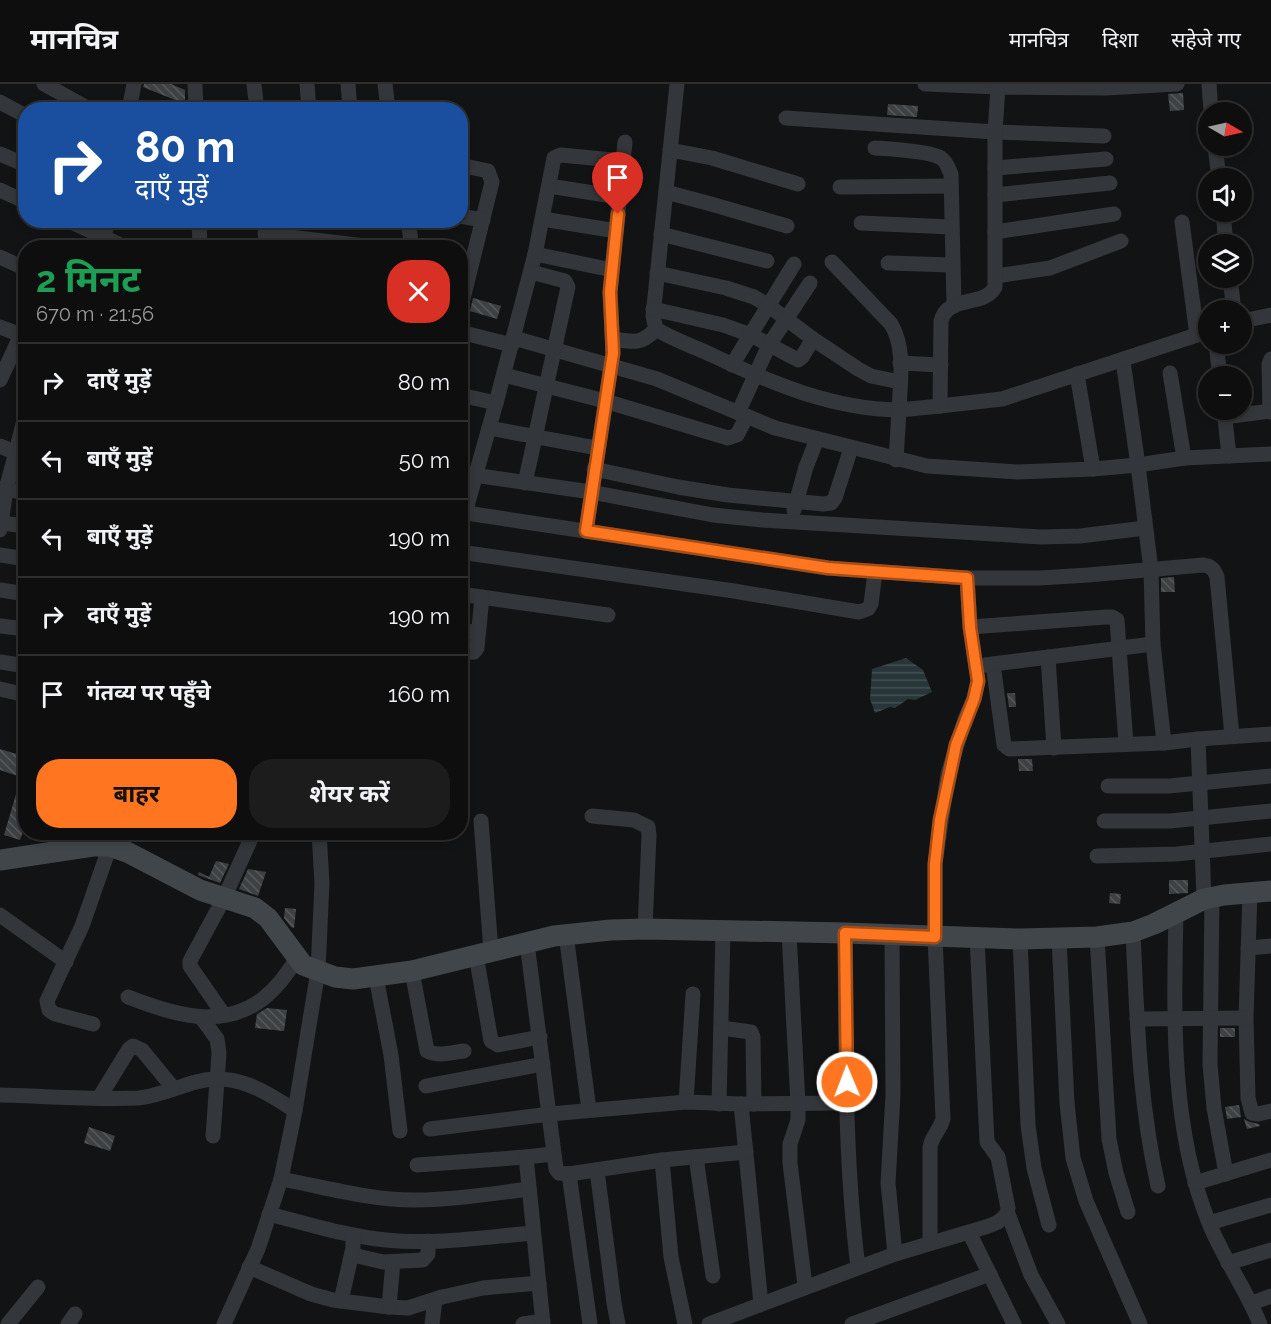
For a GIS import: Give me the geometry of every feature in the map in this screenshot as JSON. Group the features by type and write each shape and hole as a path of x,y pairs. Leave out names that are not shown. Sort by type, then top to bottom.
{"street":[{"path":"44,84 77,102"},
{"path":"131,102 134,84"},
{"path":"254,84 256,102"},
{"path":"307,84 308,102"},
{"path":"348,84 349,102"},
{"path":"385,84 387,102"},
{"path":"677,84 653,309 653,323 656,329 732,365 810,396 873,410 899,410 1002,399 1198,335"},
{"path":"925,84 1106,88 1177,84"},
{"path":"1209,84 1210,102"},
{"path":"193,85 195,102"},
{"path":"940,406 943,312 992,292 996,276 995,132 998,86"},
{"path":"0,102 18,112"},
{"path":"786,118 995,132 1104,136"},
{"path":"586,531 611,366 612,270 625,142"},
{"path":"874,148 939,157 947,164 951,174 954,306"},
{"path":"670,150 712,158 798,184"},
{"path":"0,154 18,162"},
{"path":"623,161 556,156 554,158 543,219 513,342 489,428 468,475 591,492 713,515 790,522 1041,537 1080,536 1145,528"},
{"path":"995,168 1106,159"},
{"path":"468,166 488,171 492,182 468,279"},
{"path":"995,195 1110,183"},
{"path":"549,186 619,197"},
{"path":"840,187 951,186"},
{"path":"0,190 18,198"},
{"path":"666,192 787,226"},
{"path":"995,232 1114,214"},
{"path":"468,217 483,220"},
{"path":"543,219 616,231"},
{"path":"1182,222 1198,307"},
{"path":"861,223 951,226"},
{"path":"79,228 97,240"},
{"path":"265,234 315,240"},
{"path":"661,234 767,261"},
{"path":"996,276 1050,268 1121,241"},
{"path":"535,254 612,270"},
{"path":"0,257 18,265"},
{"path":"832,262 891,324 897,334 900,348 900,382 896,460"},
{"path":"888,263 952,265"},
{"path":"732,365 794,264"},
{"path":"525,483 556,350 568,283 531,272"},
{"path":"657,273 740,292 769,306 813,339 871,376 900,382"},
{"path":"504,375 605,401 728,438 737,435 754,374 769,345 810,283"},
{"path":"653,309 723,325 751,335 798,360 813,339"},
{"path":"1252,319 1271,315"},
{"path":"0,327 18,334"},
{"path":"613,339 636,342 656,329"},
{"path":"468,334 556,350 657,379 775,428 927,466 1018,472 1094,470 1184,458 1271,454"},
{"path":"0,380 18,346"},
{"path":"1252,412 1271,411 1269,364 1271,360"},
{"path":"1123,361 1150,570 1153,644 1164,742"},
{"path":"900,363 941,365"},
{"path":"1170,373 1184,458"},
{"path":"1077,374 1094,470"},
{"path":"468,397 496,403"},
{"path":"1225,420 1229,456"},
{"path":"489,428 597,448"},
{"path":"790,522 817,439"},
{"path":"0,446 18,454"},
{"path":"594,469 728,495 823,504 831,503 835,498 850,448"},
{"path":"0,530 3,489 18,461"},
{"path":"3,489 18,492"},
{"path":"468,514 759,559 875,572 967,578 1040,578 1203,564 1214,569 1217,577 1232,736"},
{"path":"1,523 18,525"},
{"path":"468,553 734,591 859,612 868,609 871,604 875,572"},
{"path":"0,555 18,558"},
{"path":"930,1242 930,1147 931,1138 941,1126 943,1119 935,937 935,864 940,820 956,745 974,699 978,681 970,627 967,578"},
{"path":"0,590 18,593"},
{"path":"468,595 608,615"},
{"path":"468,652 474,652 477,648 482,597"},
{"path":"970,627 1112,617 1117,620 1126,744"},
{"path":"0,626 18,628"},
{"path":"468,631 478,632"},
{"path":"976,666 1153,644"},
{"path":"1048,657 1054,748"},
{"path":"0,662 18,665"},
{"path":"993,664 1004,746 1009,749 1164,742 1271,734"},
{"path":"0,689 18,692"},
{"path":"1198,739 1203,851 1208,898 1214,1108 1226,1174"},
{"path":"1107,786 1169,786 1271,776"},
{"path":"1104,821 1142,822 1271,811"},
{"path":"592,816 634,820 648,827 645,929"},
{"path":"481,821 484,953 491,1041 498,1045 540,1037"},
{"path":"224,1015 194,971 190,961 224,898 250,840"},
{"path":"224,1324 249,1267 281,1179 295,1111 307,966 322,883 320,840"},
{"path":"1097,856 1166,855 1271,844"},
{"path":"0,860 93,846 110,846 127,852 200,890 255,908 268,918 307,966 335,977 353,979 412,971 567,934 645,929 1020,939 1097,936 1132,932 1208,898 1260,892 1248,948 1246,1018 1250,1111 1258,1114 1271,1111"},
{"path":"93,1023 55,1014 46,1005 92,900 110,846"},
{"path":"1176,912 1176,1018 1179,1082 1195,1183 1209,1223 1228,1263 1252,1303 1260,1324"},
{"path":"0,915 66,962"},
{"path":"719,1104 723,931"},
{"path":"789,932 798,1104 798,1120 790,1144 790,1163 805,1286"},
{"path":"1132,932 1141,1092 1148,1142 1158,1186"},
{"path":"845,933 849,1187 858,1267"},
{"path":"567,934 589,1110"},
{"path":"892,936 893,1095 888,1183 895,1254"},
{"path":"1097,936 1109,1140 1128,1212"},
{"path":"977,938 987,1142 998,1157 1008,1214 1031,1275 1058,1324"},
{"path":"1059,938 1067,1104 1073,1158 1086,1201 1140,1324"},
{"path":"1020,939 1028,1125 1035,1168 1049,1224"},
{"path":"527,943 556,1169 559,1173 569,1174 662,1160 746,1152"},
{"path":"1248,948 1271,946"},
{"path":"128,997 179,1015 201,1017 224,1015 246,1009 307,966"},
{"path":"412,971 427,1051 432,1054 464,1051"},
{"path":"376,977 392,1054 400,1131"},
{"path":"686,1102 693,994"},
{"path":"201,1017 217,1039 219,1053 213,1136"},
{"path":"1137,1019 1246,1018"},
{"path":"721,1028 751,1032 753,1037 746,1152 761,1304"},
{"path":"99,1098 133,1046 142,1050 174,1089"},
{"path":"426,1086 543,1064"},
{"path":"0,1095 69,1099 139,1098 217,1078 253,1086 295,1111"},
{"path":"430,1129 550,1114 686,1102 847,1103"},
{"path":"417,1165 554,1154"},
{"path":"696,1156 713,1276"},
{"path":"523,1324 543,1323 526,1157"},
{"path":"662,1160 671,1257 685,1324"},
{"path":"1195,1183 1271,1160"},
{"path":"597,1170 618,1324"},
{"path":"569,1174 590,1324"},
{"path":"281,1179 411,1200 444,1199 529,1189"},
{"path":"1209,1223 1271,1205"},
{"path":"269,1214 353,1236 388,1240 428,1241 533,1233"},
{"path":"709,1324 858,1267 930,1242 969,1232 1004,1219 1008,1214"},
{"path":"969,1232 1014,1324"},
{"path":"341,1301 352,1252 353,1236"},
{"path":"352,1252 356,1256 393,1262 423,1260 428,1254 428,1241"},
{"path":"1228,1263 1271,1250"},
{"path":"389,1307 393,1262"},
{"path":"249,1267 311,1294 341,1301 389,1307 408,1308 483,1288 539,1283"},
{"path":"853,1324 990,1274"},
{"path":"8,1324 38,1287"},
{"path":"1252,1303 1271,1296"},
{"path":"432,1324 435,1300"},
{"path":"889,1311 897,1324"}],"shaded area":[{"path":"906,658 923,670 932,692 915,700 908,699 895,708 890,707 875,713 870,699 872,669"}],"building":[{"path":"144,84 171,84 185,90 185,102 180,102 143,87"},
{"path":"1183,93 1184,110 1170,111 1168,94"},
{"path":"888,104 918,106 917,117 887,115"},
{"path":"473,298 501,306 497,319 470,311"},
{"path":"1174,577 1175,592 1161,592 1161,578"},
{"path":"1007,693 1015,693 1016,707 1009,707"},
{"path":"0,749 18,755 18,776 0,770"},
{"path":"1018,759 1032,759 1033,771 1019,771"},
{"path":"18,787 18,839 4,835"},
{"path":"216,861 229,864 220,883 198,875 199,872 209,877"},
{"path":"248,869 266,872 258,896 239,889"},
{"path":"1169,880 1188,880 1188,893 1169,894"},
{"path":"1110,893 1121,894 1120,904 1109,903"},
{"path":"285,908 296,909 294,928 284,918"},
{"path":"267,1008 287,1010 284,1031 255,1028 257,1014"},
{"path":"1220,1028 1235,1028 1235,1037 1220,1037"},
{"path":"1239,1105 1241,1117 1227,1119 1225,1107"},
{"path":"1244,1119 1259,1124 1260,1126 1247,1129"},
{"path":"89,1127 115,1136 110,1151 84,1143"}],"route":[{"path":"618,214 610,292 613,353 586,531 828,568 967,578 970,627 978,681 948,774 940,820 935,864 935,937 845,933 847,1082"}]}
